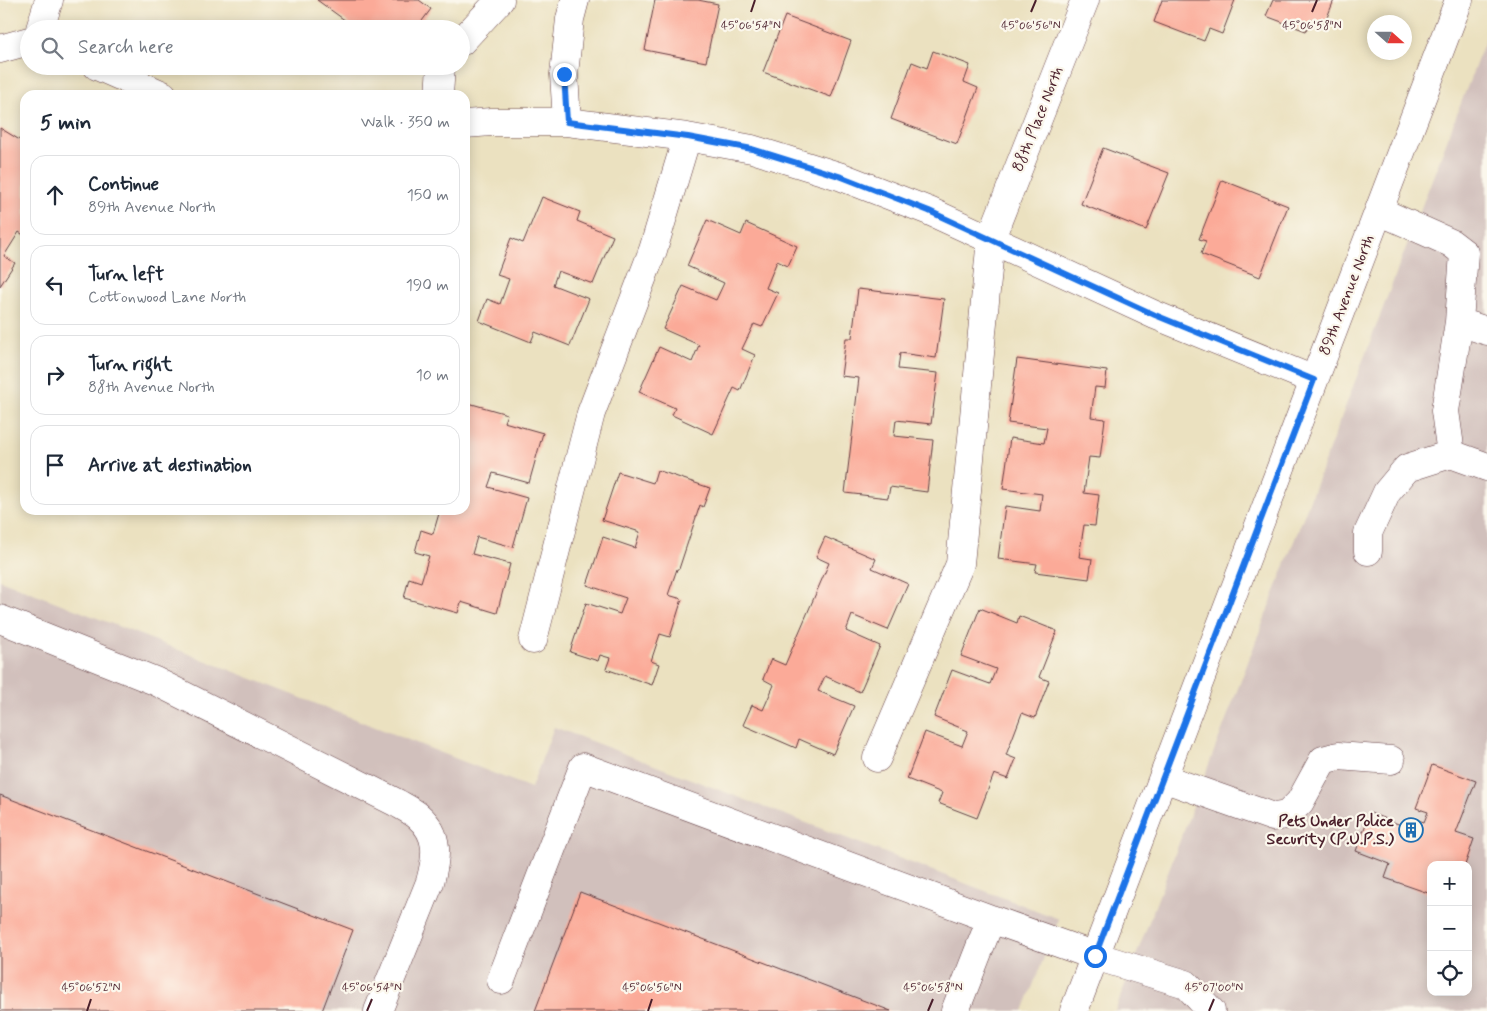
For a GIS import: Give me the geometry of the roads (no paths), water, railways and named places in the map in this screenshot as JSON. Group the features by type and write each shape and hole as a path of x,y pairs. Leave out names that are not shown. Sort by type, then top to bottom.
{"street":[{"path":"43,20 49,0"},
{"path":"470,32 500,0"},
{"path":"567,122 564,74 570,19 575,0"},
{"name":"88th Place North","path":"877,758 960,564 991,238 1085,0"},
{"name":"89th Avenue North","path":"1074,1011 1459,0"},
{"path":"0,49 20,43"},
{"path":"116,75 151,90"},
{"path":"439,90 440,75"},
{"path":"470,124 567,122 688,137 752,149 842,177 929,211 1155,315 1314,380"},
{"path":"533,640 590,413 653,250 688,137"},
{"path":"1379,211 1451,243 1464,253 1459,322 1445,411 1451,454"},
{"path":"1459,322 1487,330"},
{"path":"1368,551 1368,533 1387,492 1407,468 1451,454 1487,467"},
{"path":"0,619 155,681 397,803 417,815 428,827 435,841 436,861 430,882 378,1011"},
{"path":"1163,778 1273,817 1287,815 1300,802 1323,760 1338,756 1391,760"},
{"path":"501,980 583,767 990,919 1095,956 1186,984 1210,1011"},
{"path":"955,1011 990,919"}],"place":[{"name":"Pets Under Police Security (P.U.P.S.)","path":"1411,830"}]}
